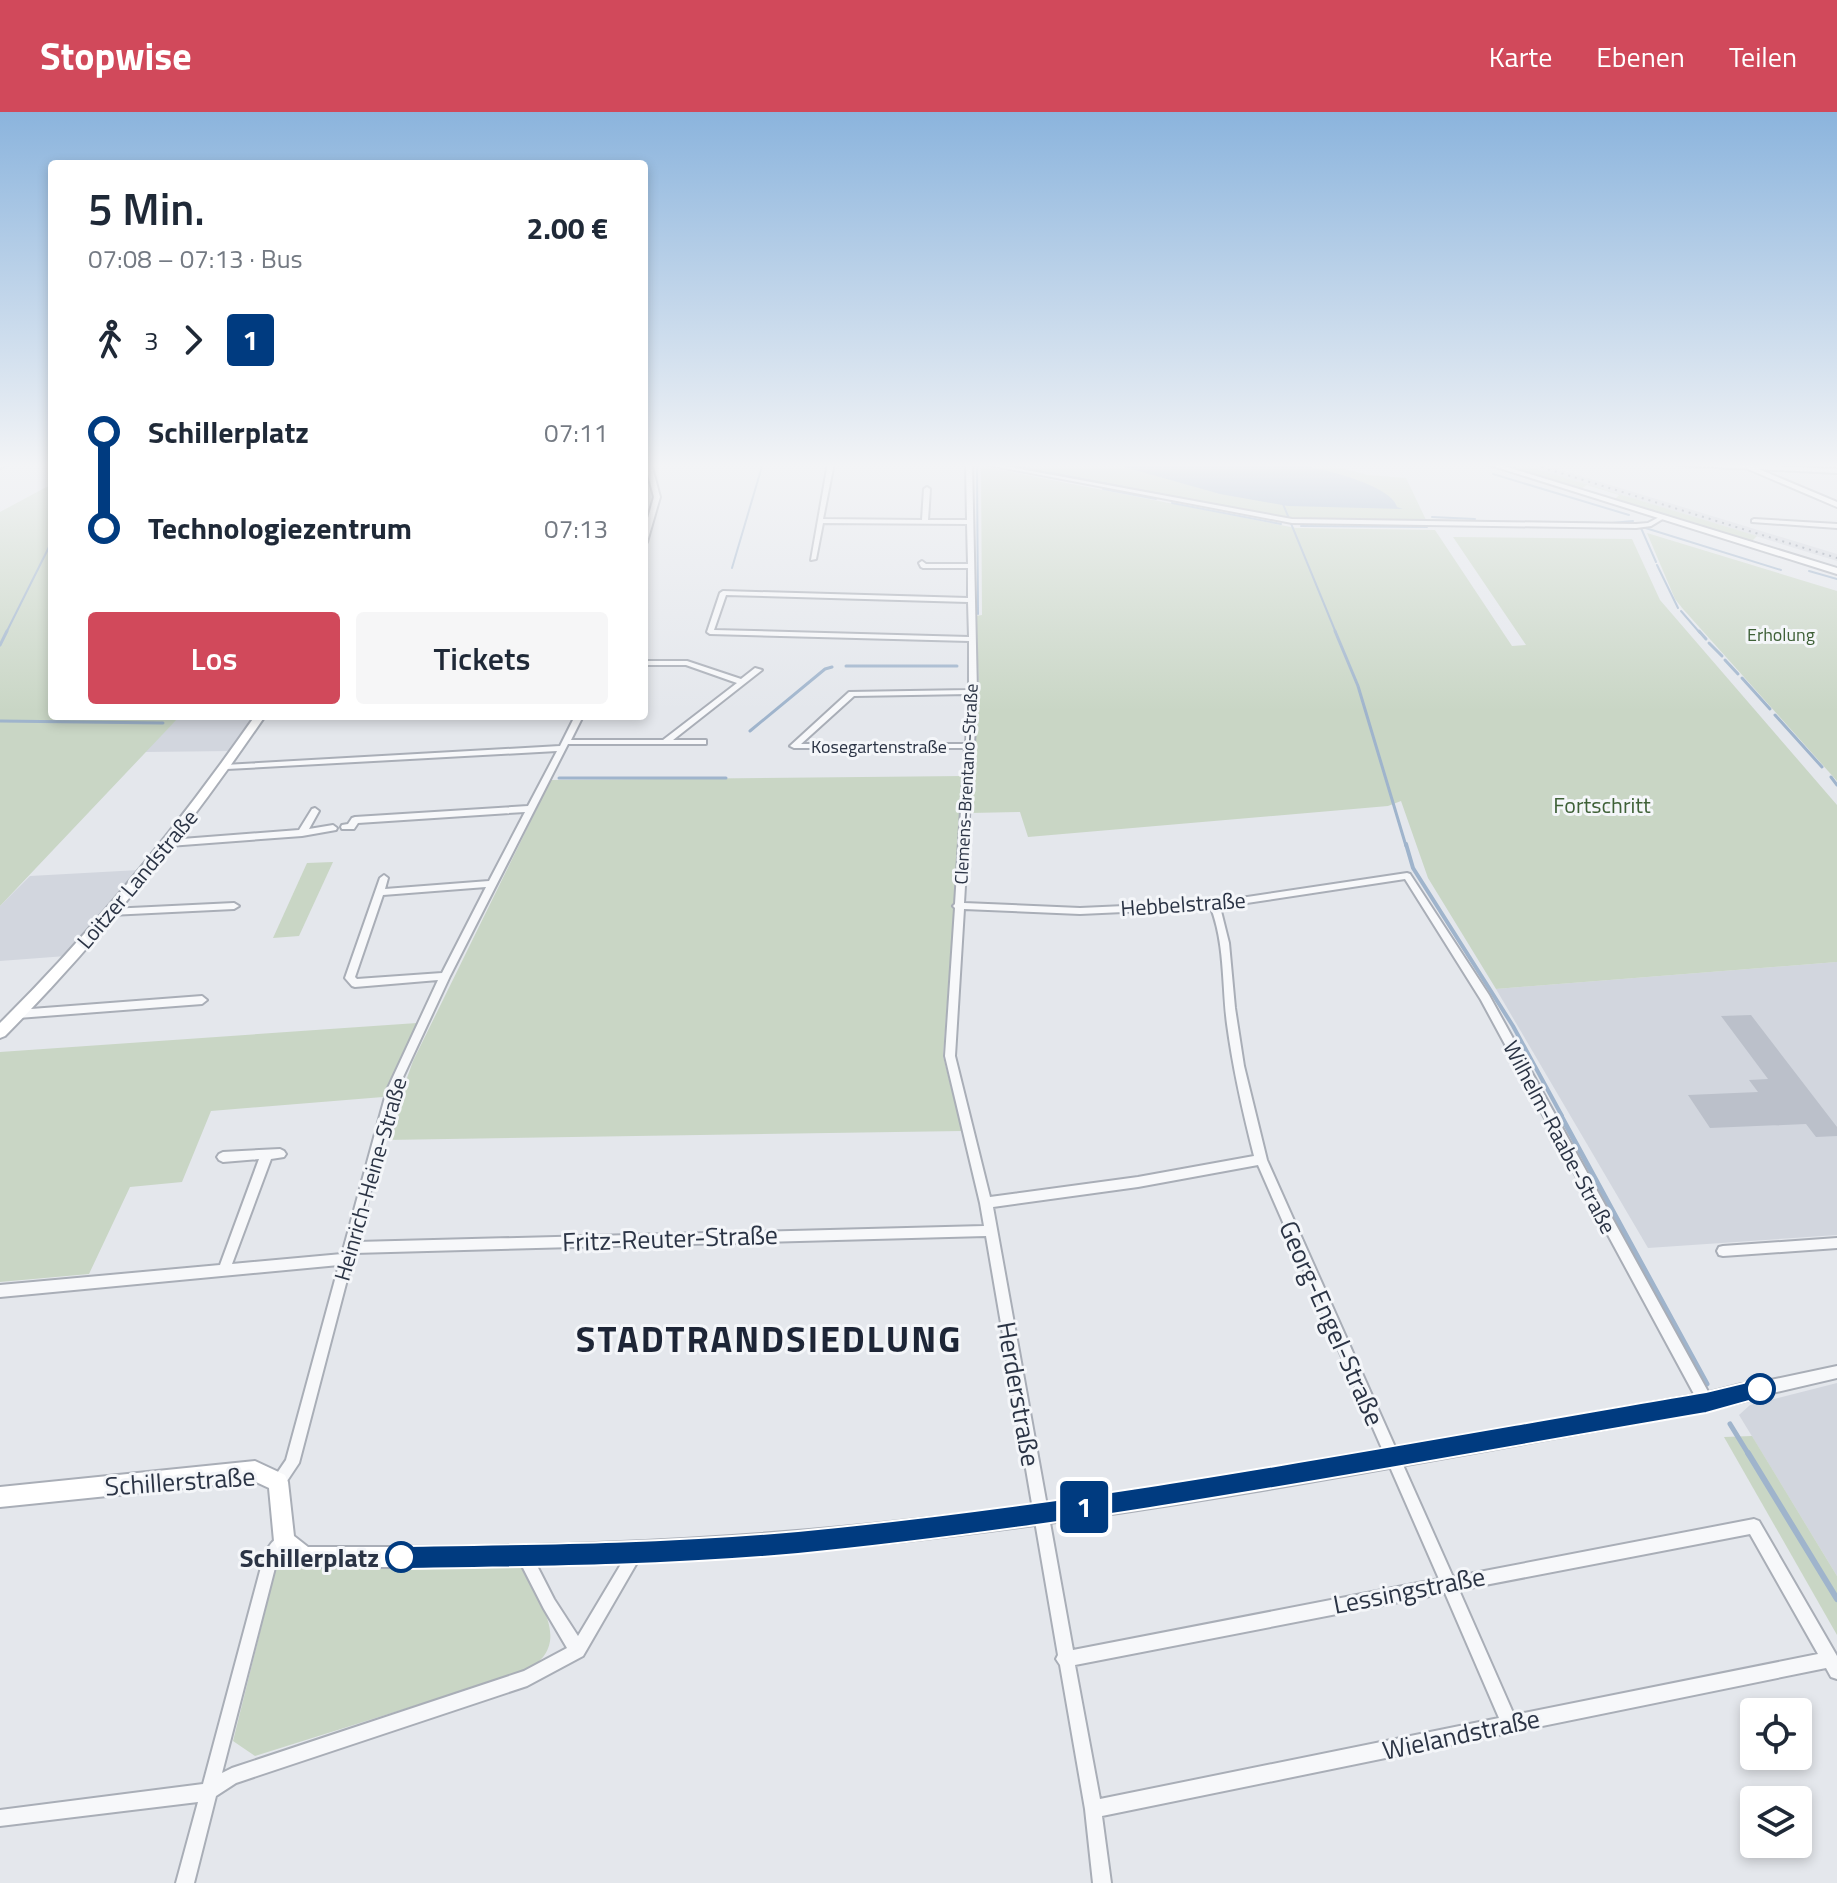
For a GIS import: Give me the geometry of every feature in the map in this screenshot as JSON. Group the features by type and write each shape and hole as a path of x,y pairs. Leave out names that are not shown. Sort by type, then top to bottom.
{"street":[{"path":"813,559 815,546"},
{"name":"Clemens-Brentano-Straße","path":"958,906 973,692 970,546"},
{"path":"1753,546 1837,571"},
{"path":"922,563 923,566 970,566"},
{"path":"971,600 725,589 710,632 971,639"},
{"path":"648,663 687,663 742,682"},
{"path":"665,742 758,670"},
{"name":"Kosegartenstraße","path":"971,746 794,746 853,693 973,692"},
{"name":"Loitzer Landstraße","path":"0,1032 169,843 227,767 257,720"},
{"name":"Heinrich-Heine-Straße","path":"278,1482 292,1463 389,1098 445,976 577,720"},
{"path":"227,767 564,745 703,742"},
{"path":"345,827 351,827 355,820 529,809"},
{"path":"302,833 315,811"},
{"path":"169,843 333,828"},
{"name":"Hebbelstraße","path":"958,906 1080,911 1214,905 1407,876"},
{"name":"Wilhelm-Raabe-Straße","path":"1407,876 1485,998 1706,1402"},
{"path":"384,878 350,978 355,983 445,976"},
{"path":"379,892 491,884"},
{"name":"Georg-Engel-Straße","path":"1214,905 1224,928 1230,1009 1261,1160 1450,1582 1510,1724"},
{"path":"110,912 234,906"},
{"name":"Herderstraße","path":"958,906 950,1056 986,1203 1064,1659 1093,1809 1102,1883"},
{"path":"18,1014 202,1000"},
{"path":"223,1157 273,1154 224,1270"},
{"path":"986,1203 1138,1182 1261,1160"},
{"name":"Fritz-Reuter-Straße","path":"0,1291 224,1270 347,1253 991,1231"},
{"path":"1723,1251 1837,1243"},
{"path":"185,1883 271,1556 284,1541 305,1557 635,1554 796,1542 1040,1515 1706,1402 1837,1372"},
{"name":"Schillerstraße","path":"0,1497 255,1471 278,1482 281,1495 280,1526 284,1541"},
{"name":"Lessingstraße","path":"1064,1659 1450,1582 1754,1526 1834,1665"},
{"path":"0,1818 208,1792 232,1776 527,1678 578,1651 635,1554"},
{"path":"525,1557 578,1651"},
{"name":"Wielandstraße","path":"1093,1809 1510,1724 1834,1665"}],"shaded area":[{"path":"1787,546 1810,546 1837,554 1837,561"},
{"path":"176,720 252,720 232,751 144,752"},
{"path":"139,870 66,956 0,961 0,906 30,876"},
{"path":"1837,962 1837,1235 1648,1248 1496,989"},
{"path":"1837,1383 1837,1576 1739,1415 1750,1405"}],"green space":[{"path":"0,546 48,546 48,720 176,720 0,906"},
{"name":"Fortschritt","path":"982,546 1445,546 1512,646 1526,645 1459,546 1635,546 1660,600 1837,805 1837,962 1496,989 1428,878 1401,801 1388,806 1028,837 1020,812 970,813 979,687 976,616 982,615"},
{"name":"Erholung","path":"1652,546 1688,546 1837,591 1837,781 1683,609 1675,599"},
{"path":"964,776 943,1056 962,1131 385,1140 413,1061 551,780"},
{"path":"333,862 299,936 273,938 307,863"},
{"path":"417,1023 383,1097 211,1111 182,1182 130,1187 89,1274 0,1282 0,1052"},
{"path":"1752,1436 1837,1576 1837,1635 1724,1437"},
{"name":"Schillerplatz","path":"520,1565 543,1608 550,1636 548,1649 540,1660 525,1671 255,1756 233,1741 275,1572 280,1566"}],"building":[{"path":"1751,1015 1837,1127 1837,1136 1816,1137 1806,1124 1710,1128 1688,1095 1758,1092 1749,1080 1768,1079 1721,1016"}],"waterway":[{"path":"732,568 739,546"},
{"path":"978,546 978,614"},
{"path":"1300,546 1336,633"},
{"path":"1649,546 1656,562"},
{"path":"1702,546 1781,570"},
{"path":"0,645 48,549"},
{"path":"1657,565 1678,608"},
{"path":"1809,571 1837,579"},
{"path":"1681,611 1700,633"},
{"path":"1335,631 1358,686 1406,846"},
{"path":"1699,631 1706,639"},
{"path":"1709,643 1722,656"},
{"path":"1725,660 1738,674"},
{"path":"846,666 957,666"},
{"path":"750,731 825,669 832,667"},
{"path":"1742,678 1770,709"},
{"path":"1775,715 1822,767"},
{"path":"0,721 163,723"},
{"path":"1831,777 1837,785"},
{"path":"559,778 726,778"},
{"path":"1406,844 1413,868 1513,1026 1562,1116"},
{"path":"1560,1114 1707,1384"},
{"path":"1730,1424 1749,1455"},
{"path":"1748,1453 1837,1599"}],"railway":[{"path":"1797,546 1837,558"}],"bus line":[{"name":"1","path":"401,1557 635,1554 796,1542 1040,1515 1706,1402 1760,1389"}],"place":[{"name":"Schillerplatz","path":"401,1557"}],"district":[{"name":"STADTRANDSIEDLUNG","path":"769,1338"}]}
